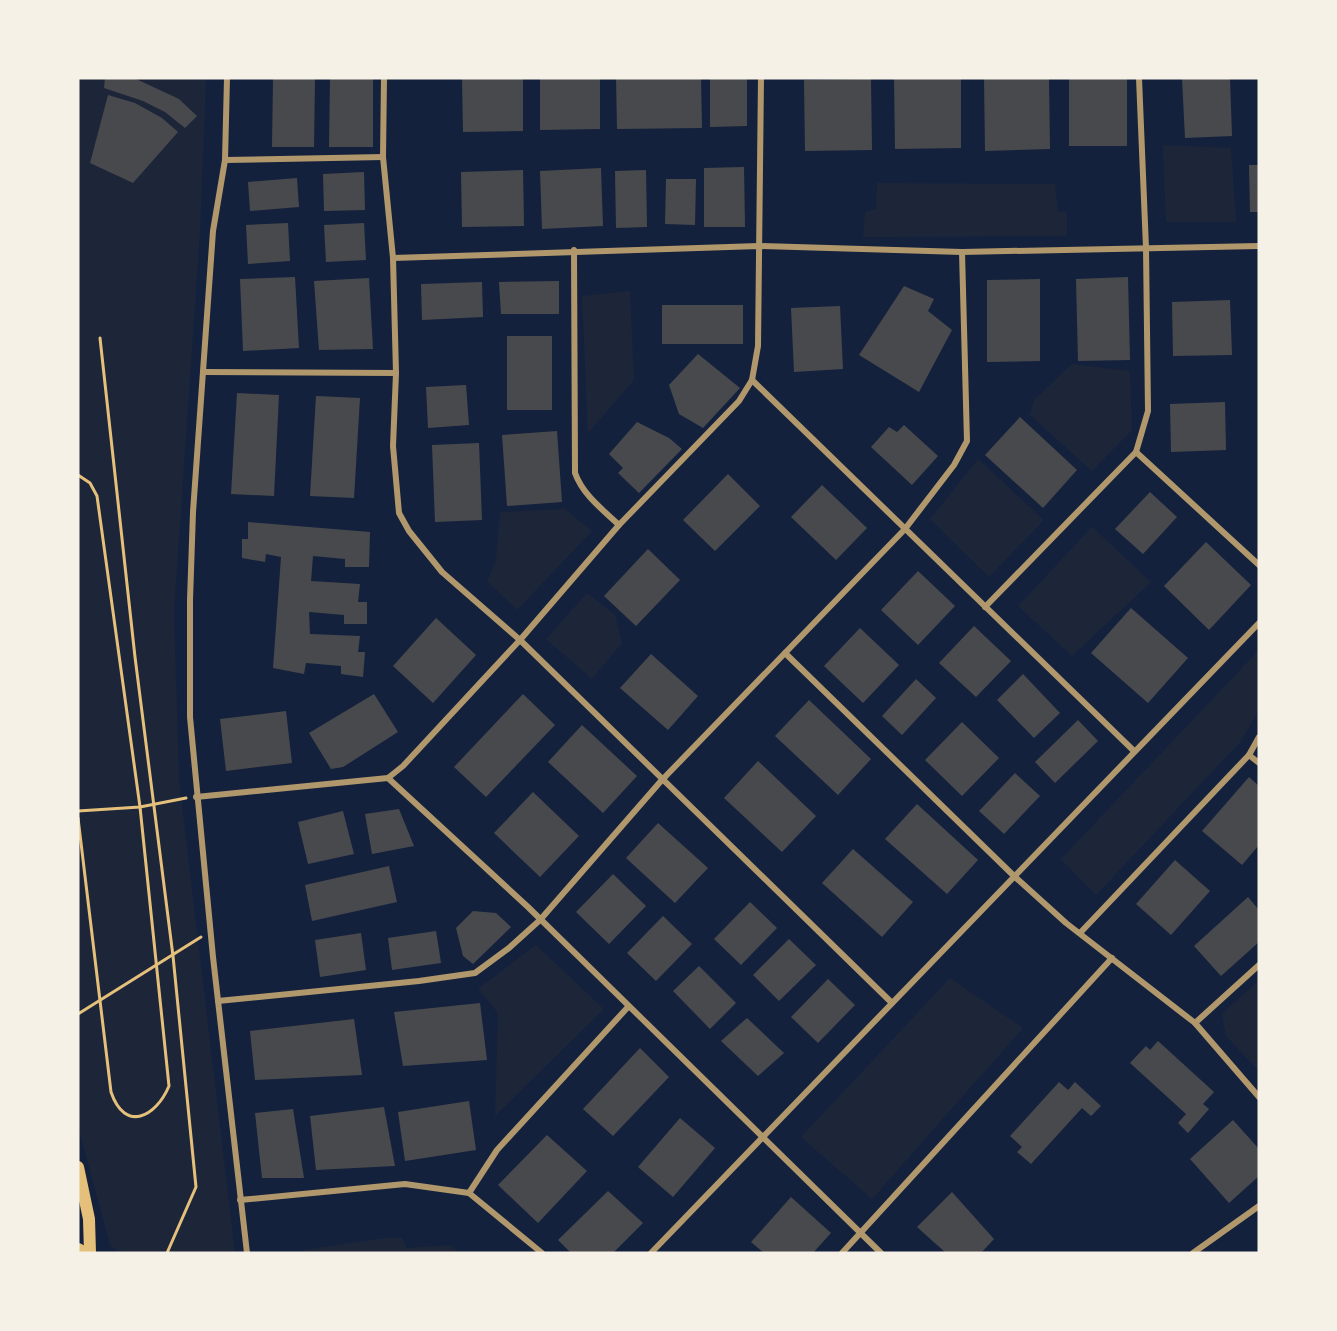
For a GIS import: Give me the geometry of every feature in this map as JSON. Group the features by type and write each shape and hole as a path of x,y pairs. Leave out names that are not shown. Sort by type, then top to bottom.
{"main road":[{"path":"78,1167 88,1219 90,1253"},
{"path":"78,1250 83,1253"}],"street":[{"path":"227,78 225,160 213,231 203,372 190,600 190,717 210,931 247,1253"},
{"path":"384,78 383,157 393,258 396,373 393,446 399,513 409,531 442,572 520,640 892,1003"},
{"path":"196,796 388,778 404,766 520,640 619,525 739,401 752,380 758,346 761,78"},
{"path":"985,606 1136,452 1148,411 1146,248 1139,78"},
{"path":"225,160 383,157"},
{"path":"393,258 574,250 759,246 962,252 1259,246"},
{"path":"574,250 575,473 580,486 590,498 619,525"},
{"path":"218,1001 419,981 476,973 540,920 662,781 905,529 954,465 967,441 962,252"},
{"path":"203,372 396,373"},
{"path":"752,380 1134,752"},
{"path":"1136,452 1259,565"},
{"path":"651,1253 1259,623"},
{"path":"785,653 1014,876 1080,933 1195,1023 1259,1097"},
{"path":"1080,933 1249,755 1259,737"},
{"path":"1249,755 1259,763"},
{"path":"388,778 540,920 881,1253"},
{"path":"842,1253 1112,958"},
{"path":"1195,1023 1259,965"},
{"path":"469,1193 497,1150 628,1007"},
{"path":"240,1200 405,1184 469,1193 542,1253"},
{"path":"1192,1253 1259,1206"}],"path":[{"path":"100,338 173,956 196,1187 168,1253"},
{"path":"78,475 90,483 97,496 140,807 169,1086 154,1111 133,1116 115,1104 111,1092 78,818"},
{"path":"78,811 140,807 196,796"},
{"path":"78,1014 157,967 210,931"}],"shaded area":[{"path":"78,78 206,78 200,231 174,612 179,780 235,1253 120,1253 110,1245 78,1126"},
{"path":"1163,145 1231,148 1236,222 1166,222"},
{"path":"877,183 1055,184 1058,212 1067,212 1067,236 863,237 865,212 876,209"},
{"path":"630,291 634,380 588,433 582,296"},
{"path":"1072,364 1130,371 1132,430 1092,471 1030,415 1034,400"},
{"path":"978,459 1044,520 989,577 930,519"},
{"path":"565,509 592,531 517,610 487,581 496,560 500,512"},
{"path":"1092,527 1151,582 1072,656 1018,606"},
{"path":"587,593 615,615 622,643 592,679 546,639"},
{"path":"1259,650 1259,710 1241,741 1096,895 1061,859"},
{"path":"536,945 604,1009 495,1116 498,1013 478,989"},
{"path":"950,978 1023,1028 872,1199 801,1137"},
{"path":"1259,980 1259,1071 1226,1036 1222,1014"},
{"path":"385,1238 402,1238 407,1248 451,1245 459,1253 305,1253 303,1250"}],"building":[{"path":"105,78 134,78 179,99 197,116 185,128 165,112 143,101 104,88"},
{"path":"273,78 315,78 314,147 272,147"},
{"path":"330,78 373,78 373,147 329,147"},
{"path":"462,78 523,78 523,131 463,132"},
{"path":"540,78 600,78 600,129 540,130"},
{"path":"616,78 701,78 702,128 617,129"},
{"path":"710,78 747,78 747,126 710,127"},
{"path":"894,78 961,78 961,148 895,149"},
{"path":"984,78 1049,78 1050,149 985,151"},
{"path":"1069,78 1127,78 1127,146 1069,146"},
{"path":"1182,78 1230,78 1232,136 1185,138"},
{"path":"871,79 872,150 805,151 804,80"},
{"path":"108,95 135,103 162,118 178,132 133,183 90,163"},
{"path":"1249,165 1259,165 1259,212 1250,212"},
{"path":"744,167 745,227 704,227 704,168"},
{"path":"601,168 603,226 542,229 540,171"},
{"path":"523,170 524,226 462,227 461,172"},
{"path":"646,170 647,227 616,228 615,171"},
{"path":"364,172 365,210 324,211 323,174"},
{"path":"297,178 299,207 250,211 248,182"},
{"path":"666,179 696,179 695,225 665,224"},
{"path":"288,223 290,261 248,264 246,225"},
{"path":"364,223 366,260 326,262 324,225"},
{"path":"295,277 299,348 243,351 240,279"},
{"path":"1128,277 1130,360 1078,361 1076,279"},
{"path":"369,278 373,349 319,350 314,281"},
{"path":"1040,279 1040,361 987,362 987,280"},
{"path":"559,281 559,314 501,314 499,282"},
{"path":"482,282 483,317 422,320 421,284"},
{"path":"904,286 934,299 928,311 952,330 919,392 859,355"},
{"path":"1230,300 1232,355 1173,356 1172,302"},
{"path":"662,305 743,305 743,344 662,344"},
{"path":"840,306 843,369 794,372 791,308"},
{"path":"507,336 552,336 552,410 507,410"},
{"path":"698,354 740,388 703,428 679,414 669,385"},
{"path":"466,385 469,425 428,428 426,387"},
{"path":"237,393 279,395 274,496 231,494"},
{"path":"316,396 360,398 354,498 310,496"},
{"path":"1225,402 1226,450 1171,452 1170,404"},
{"path":"1020,417 1077,470 1043,508 985,455"},
{"path":"637,422 669,438 682,449 639,493 618,473 623,468 609,454"},
{"path":"904,425 938,456 912,485 871,447 889,427 897,432"},
{"path":"557,431 562,502 507,506 502,435"},
{"path":"479,443 482,520 435,522 432,445"},
{"path":"728,474 760,506 715,551 683,520"},
{"path":"822,485 867,528 836,560 791,517"},
{"path":"1150,492 1177,517 1143,554 1115,529"},
{"path":"248,522 370,532 369,567 345,567 345,559 313,556 311,581 360,584 358,602 367,602 367,624 344,624 344,615 309,612 310,634 360,636 358,652 365,652 363,677 341,674 341,666 306,663 304,674 273,668 281,557 266,554 265,562 242,558 242,539 248,539"},
{"path":"1206,542 1251,585 1209,630 1164,586"},
{"path":"648,549 680,580 636,626 604,596"},
{"path":"918,571 955,606 918,645 881,610"},
{"path":"1131,608 1188,658 1148,703 1091,653"},
{"path":"436,618 476,655 433,703 393,666"},
{"path":"974,626 1011,661 976,697 939,663"},
{"path":"860,628 899,665 863,703 824,666"},
{"path":"651,654 698,696 668,730 620,688"},
{"path":"1023,674 1060,713 1034,738 997,700"},
{"path":"916,679 936,698 902,735 882,716"},
{"path":"374,694 398,732 343,767 331,769 309,733"},
{"path":"523,694 555,725 486,797 454,767"},
{"path":"809,700 871,759 838,795 775,736"},
{"path":"286,711 292,763 226,771 220,719"},
{"path":"1078,720 1098,741 1055,783 1035,762"},
{"path":"962,722 999,758 962,796 925,760"},
{"path":"582,725 637,776 603,813 548,762"},
{"path":"758,761 816,816 782,852 724,798"},
{"path":"1015,773 1040,796 1004,834 979,811"},
{"path":"1249,777 1259,786 1259,845 1242,865 1202,831"},
{"path":"533,792 579,836 540,877 494,833"},
{"path":"917,804 978,860 947,894 885,839"},
{"path":"399,809 414,846 372,854 365,814"},
{"path":"343,811 354,854 308,864 298,822"},
{"path":"658,823 708,868 675,903 626,858"},
{"path":"853,849 913,902 882,937 822,883"},
{"path":"1175,860 1210,891 1171,935 1136,904"},
{"path":"389,866 397,902 312,921 305,885"},
{"path":"613,874 646,906 609,944 576,912"},
{"path":"1248,897 1259,910 1259,942 1221,976 1194,946"},
{"path":"750,902 777,928 741,965 714,939"},
{"path":"473,911 496,913 511,927 473,964 463,956 456,928"},
{"path":"663,916 692,944 656,981 627,953"},
{"path":"436,931 441,963 392,970 388,938"},
{"path":"361,933 366,970 320,977 315,940"},
{"path":"789,939 816,965 779,1001 753,975"},
{"path":"699,966 736,1003 710,1029 673,991"},
{"path":"828,979 855,1005 818,1043 791,1017"},
{"path":"480,1003 487,1060 403,1066 394,1012"},
{"path":"747,1018 784,1053 758,1076 721,1041"},
{"path":"354,1019 362,1075 255,1080 250,1031"},
{"path":"1158,1041 1214,1092 1203,1104 1209,1109 1188,1133 1178,1123 1186,1114 1130,1063 1146,1046 1150,1050"},
{"path":"640,1048 669,1077 613,1136 583,1109"},
{"path":"1059,1082 1068,1090 1075,1082 1101,1106 1091,1116 1082,1108 1031,1164 1017,1152 1022,1147 1010,1136"},
{"path":"469,1101 476,1150 405,1161 398,1112"},
{"path":"384,1107 395,1166 316,1170 310,1116"},
{"path":"293,1109 304,1178 262,1178 255,1113"},
{"path":"680,1118 715,1148 673,1197 638,1167"},
{"path":"1233,1120 1259,1149 1259,1176 1229,1203 1190,1159"},
{"path":"547,1135 587,1171 538,1223 498,1185"},
{"path":"608,1191 643,1223 613,1253 571,1253 558,1240"},
{"path":"952,1192 994,1239 981,1253 946,1253 917,1227"},
{"path":"791,1197 831,1233 813,1253 764,1253 751,1242"}]}
